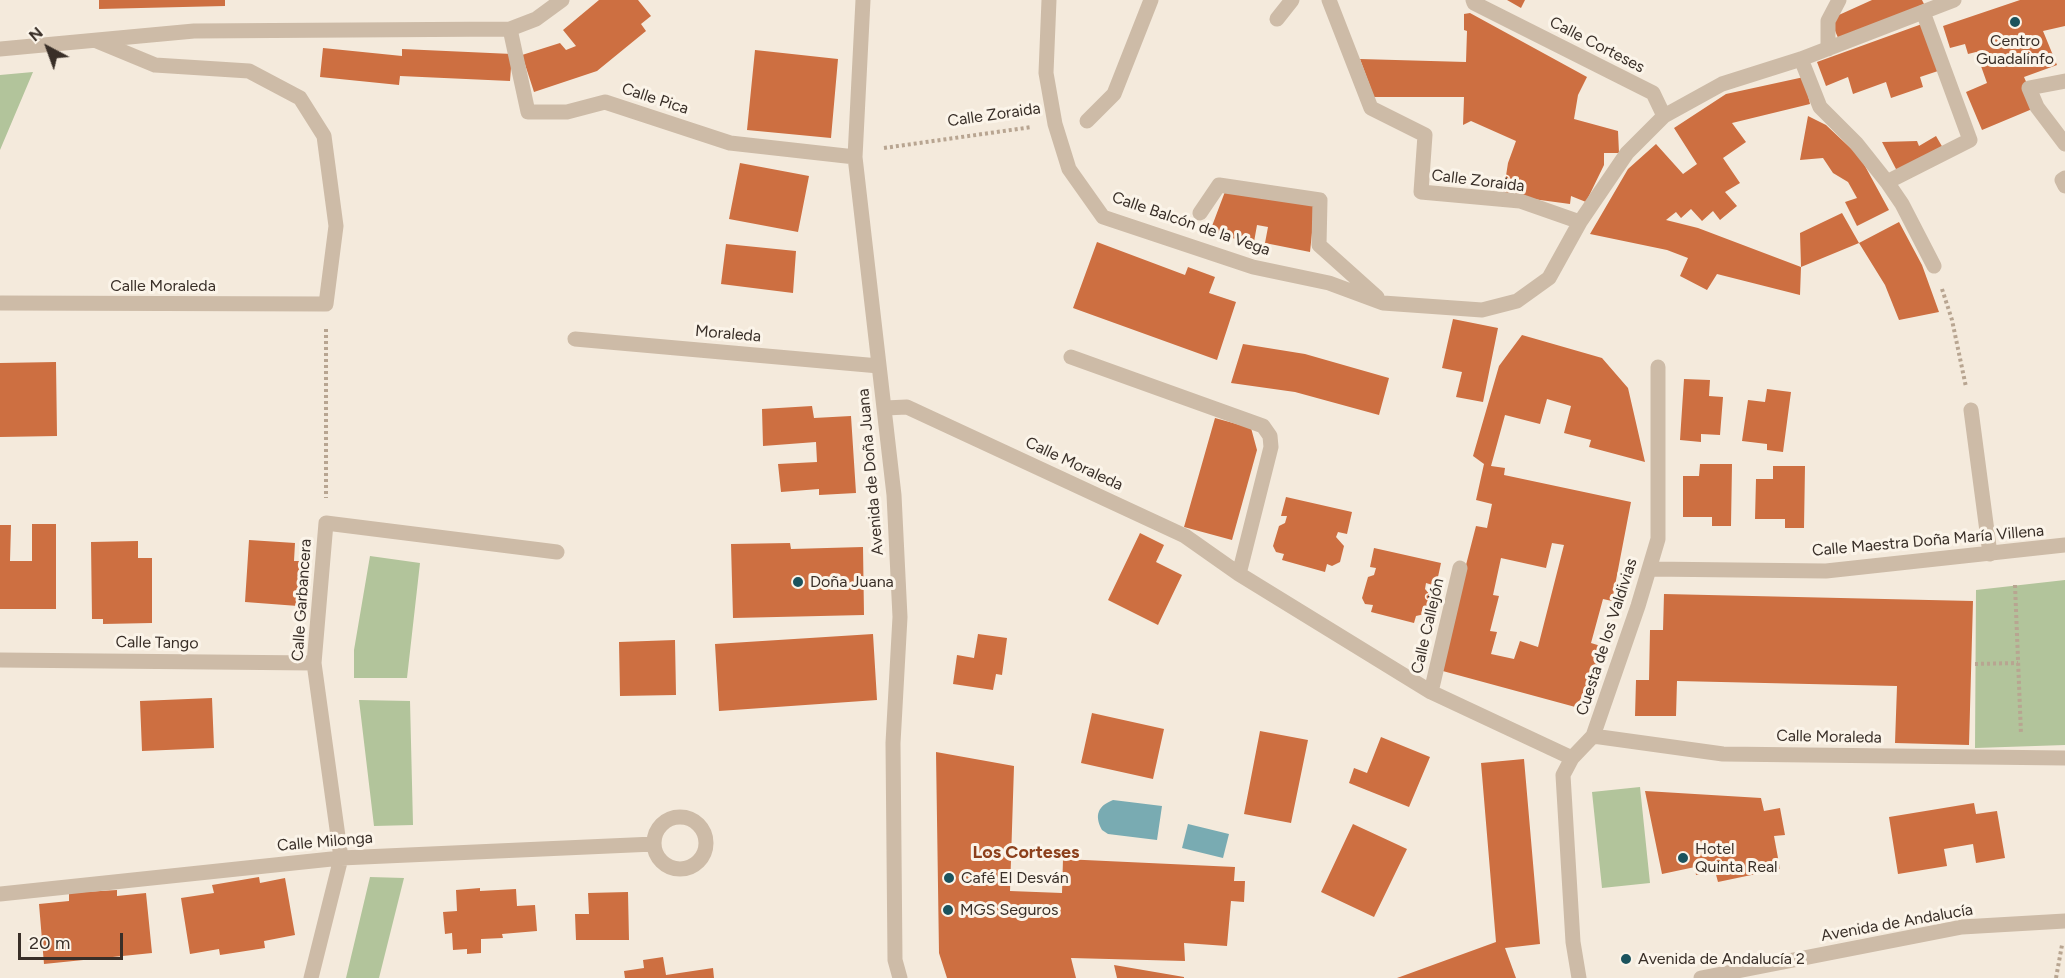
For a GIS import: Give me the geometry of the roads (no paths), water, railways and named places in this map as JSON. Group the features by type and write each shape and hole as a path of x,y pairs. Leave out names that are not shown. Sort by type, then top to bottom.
{"street":[{"path":"0,49 194,31 510,29 536,20 562,0"},
{"name":"Avenida de Doña Juana","path":"862,0 855,156 894,495 900,617 893,743 895,960 900,978"},
{"name":"Calle Balcón de la Vega","path":"1049,0 1046,73 1055,124 1069,169 1103,217 1253,267 1329,283 1383,303 1482,310 1517,301 1549,278 1580,222 1627,153 1664,116 1722,84 1801,59 1954,0"},
{"path":"1087,121 1114,94 1151,0"},
{"path":"1277,19 1292,0"},
{"name":"Calle Zoraida","path":"1329,0 1371,108 1425,135 1421,192 1520,201 1580,222"},
{"name":"Calle Corteses","path":"1473,0 1474,3 1653,93 1664,116"},
{"path":"1828,49 1828,21 1839,0"},
{"path":"1887,182 1970,140 1923,12"},
{"name":"Calle Pica","path":"510,29 528,112 567,112 605,102 730,143 855,156"},
{"name":"Calle Moraleda","path":"0,303 326,304 336,226 324,136 300,98 249,71 155,65 97,41"},
{"path":"1801,59 1820,107 1856,143 1887,182 1902,204 1934,266"},
{"path":"2065,81 2029,88 2037,107 2065,144"},
{"path":"2065,178 2062,180 2065,186"},
{"name":"Calle Balcón de la Vega","path":"1200,213 1219,185 1320,200 1319,245 1383,303"},
{"name":"Moraleda","path":"575,339 879,366"},
{"path":"1071,357 1263,426 1270,436 1271,447 1239,574"},
{"name":"Cuesta de los Valdivias","path":"1579,978 1573,942 1563,775 1572,758 1593,736 1658,539 1658,367"},
{"name":"Calle Moraleda","path":"885,408 907,407 1185,536 1239,574 1431,692 1572,758"},
{"path":"1971,410 1990,554"},
{"name":"Calle Garbancera","path":"311,978 341,858 314,663 326,523 557,552"},
{"name":"Calle Maestra Doña María Villena","path":"1649,569 1827,571 2065,545"},
{"name":"Calle Callejón","path":"1431,692 1460,568"},
{"name":"Calle Tango","path":"0,660 314,663"},
{"name":"Calle Moraleda","path":"1593,736 1723,754 2065,758"},
{"name":"Calle Milonga","path":"0,894 341,858 654,844"},
{"name":"Avenida de Andalucía","path":"1701,978 1962,927 2065,921"}],"water":[{"path":"1113,800 1162,806 1157,840 1108,834 1102,830 1098,820 1099,812 1104,805"},
{"path":"1188,824 1229,834 1223,858 1182,848"}],"place":[{"name":"Centro Guadalinfo","path":"2015,22"},
{"name":"Doña Juana","path":"798,582"},
{"name":"Hotel Quinta Real","path":"1683,858"},
{"name":"Café El Desván","path":"949,878"},
{"name":"MGS Seguros","path":"948,910"},
{"name":"Avenida de Andalucía 2","path":"1626,959"}],"district":[{"name":"Los Corteses","path":"1026,853"}]}
